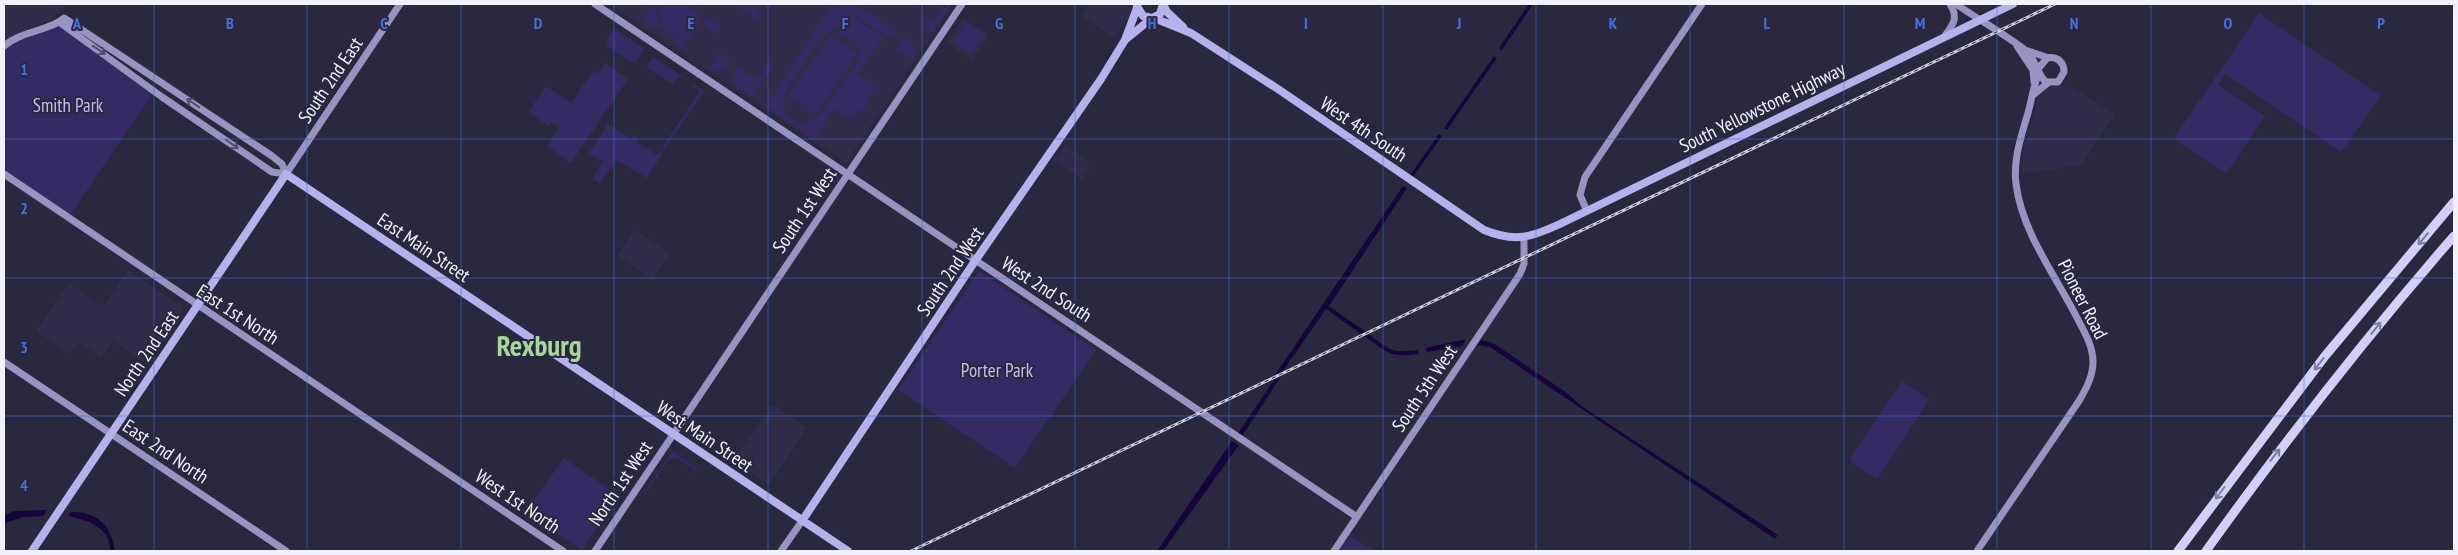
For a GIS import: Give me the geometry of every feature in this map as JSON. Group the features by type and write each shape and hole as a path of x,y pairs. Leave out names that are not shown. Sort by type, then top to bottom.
{"highway":[{"path":"2178,551 2320,363 2454,201"},
{"path":"2206,551 2268,465 2389,312 2454,236"}],"main road":[{"name":"South 2nd West","path":"1126,40 1160,14 1163,4"},
{"name":"West 4th South","path":"1163,4 1171,16 1190,33 1278,90 1484,230 1508,238 1524,238"},
{"name":"South Yellowstone Highway","path":"1524,238 1544,231 1586,209 2013,4"},
{"name":"South 2nd West","path":"802,520 975,261 1126,40 1137,6"},
{"name":"West 4th South","path":"1137,6 1143,16 1153,18 1190,33"},
{"name":"North 2nd East","path":"32,551 286,174"},
{"name":"East Main Street","path":"286,174 544,347"},
{"name":"West Main Street","path":"544,347 848,551"}],"street":[{"name":"South 2nd East","path":"286,174 400,4"},
{"name":"West 2nd South","path":"595,4 1357,517"},
{"name":"South 1st West","path":"673,434 962,4"},
{"path":"1586,209 1580,195 1585,177 1702,4"},
{"path":"1944,38 1955,20 1955,12 1950,4"},
{"path":"1956,4 2025,50 2060,60 2064,72 2058,82 2049,82 2042,79 2039,70 2025,50"},
{"name":"East Main Street","path":"62,20 272,156 282,164 286,174 272,172 162,97 62,20"},
{"path":"4,46 20,35 62,20"},
{"path":"2017,45 2033,70 2034,83"},
{"path":"2039,70 2043,60 2049,58"},
{"name":"Pioneer Road","path":"1977,551 2074,409 2089,381 2093,362 2089,340 2034,240 2023,213 2018,192 2018,150 2033,96 2034,83 2039,70"},
{"path":"2033,96 2049,82"},
{"name":"East 1st North","path":"4,174 455,479"},
{"name":"South 5th West","path":"1334,551 1520,274 1524,264 1524,238"},
{"name":"East 2nd North","path":"4,362 286,551"},
{"name":"North 1st West","path":"594,551 673,434"},
{"name":"West 1st North","path":"455,479 563,551"},
{"path":"781,551 802,520"}],"shaded area":[{"path":"4,4 68,4 51,19 4,40"},
{"path":"608,4 953,4 846,163"},
{"path":"1088,4 1131,4 1132,11 1115,38 1081,15"},
{"path":"1529,4 1533,4 1502,50 1499,48"},
{"path":"963,18 989,35 972,61 946,43"},
{"path":"1494,56 1497,58 1447,130 1444,128"},
{"path":"2052,85 2074,88 2115,114 2081,165 2021,174 2024,148 2038,98"},
{"path":"1439,134 1442,136 1413,177 1410,175"},
{"path":"1065,144 1093,164 1082,179 1053,161"},
{"path":"1403,186 1407,188 1329,306 1366,332 1361,334 1326,309 1283,371 1275,375"},
{"path":"634,230 670,254 652,280 617,256"},
{"path":"128,270 184,308 146,364 113,341 101,358 79,343 70,354 36,331 69,283 103,306"},
{"path":"1370,335 1392,350 1418,350 1418,354 1394,354 1384,350 1364,336"},
{"path":"1466,339 1462,346 1427,352 1426,348"},
{"path":"1481,340 1493,343 1567,393 1580,405 1778,535 1775,539 1490,347 1478,345"},
{"path":"1280,378 1242,436 1238,433 1274,380"},
{"path":"771,404 807,428 769,485 733,461"},
{"path":"1232,441 1239,445 1163,551 1157,551"},
{"path":"47,510 43,516 24,517 4,523 4,516 14,511"},
{"path":"71,512 89,514 102,522 110,534 115,551 110,551 107,536 102,530 83,520 68,516"}],"green space":[{"path":"664,4 685,4 699,15 683,33 670,34 665,32 660,22 661,10"},
{"path":"734,4 754,4 761,17 757,23 754,21 755,18"},
{"path":"844,4 858,8 881,20 896,36 887,37 841,7"},
{"path":"932,4 943,9 947,4 952,4 933,33 924,26 929,18 934,21 940,11"},
{"path":"651,6 656,13 660,28 645,24 644,15"},
{"path":"831,6 840,8 882,37 882,40 858,74 875,86 869,95 871,99 863,110 858,111 851,120 835,108 813,140 766,106","holes":["835,28 841,28 839,32 860,47 856,65 827,105 814,118 807,122 792,119 784,110 783,98 785,91 823,36"]},
{"path":"2259,13 2381,96 2341,152 2225,74 2218,85 2265,116 2226,174 2174,138"},
{"path":"700,16 701,21 682,49 680,48 672,36 685,33"},
{"path":"707,16 721,26 715,35 702,24"},
{"path":"967,22 985,34 971,55 953,42"},
{"name":"Smith Park","path":"60,24 155,90 68,218 4,175 4,46"},
{"path":"614,28 645,49 634,64 607,46 608,43 606,42"},
{"path":"831,35 858,54 815,114 788,95"},
{"path":"904,36 918,51 912,59 898,49 901,38"},
{"path":"719,53 731,62 725,70 712,71 708,69"},
{"path":"653,57 689,80 679,76 673,84 647,67"},
{"path":"769,62 774,64 751,98 737,87 733,73 738,67 753,77 756,74 759,77"},
{"path":"605,63 628,79 571,163 547,146 559,128 551,122 548,126 528,112 546,86 571,103 593,71 598,74"},
{"path":"693,84 705,91 664,149 663,146 700,91"},
{"path":"608,124 631,139 634,135 638,138 636,141 656,155 660,152 663,153 647,178 616,160 600,184 592,179 603,162 589,153"},
{"name":"Porter Park","path":"979,271 1096,350 1015,468 898,390"},
{"path":"1904,382 1929,400 1877,479 1851,462 1850,458 1901,383"},
{"path":"672,451 697,468 693,473 694,469 676,458 669,459 658,475 659,479 656,478 646,493 648,495 644,493"},
{"path":"564,458 609,489 612,506 582,550 525,513"},
{"path":"1349,538 1354,538 1374,551 1340,551"}],"railway":[{"path":"911,551 2055,4"}],"district":[{"name":"Rexburg","path":"539,345"}]}
